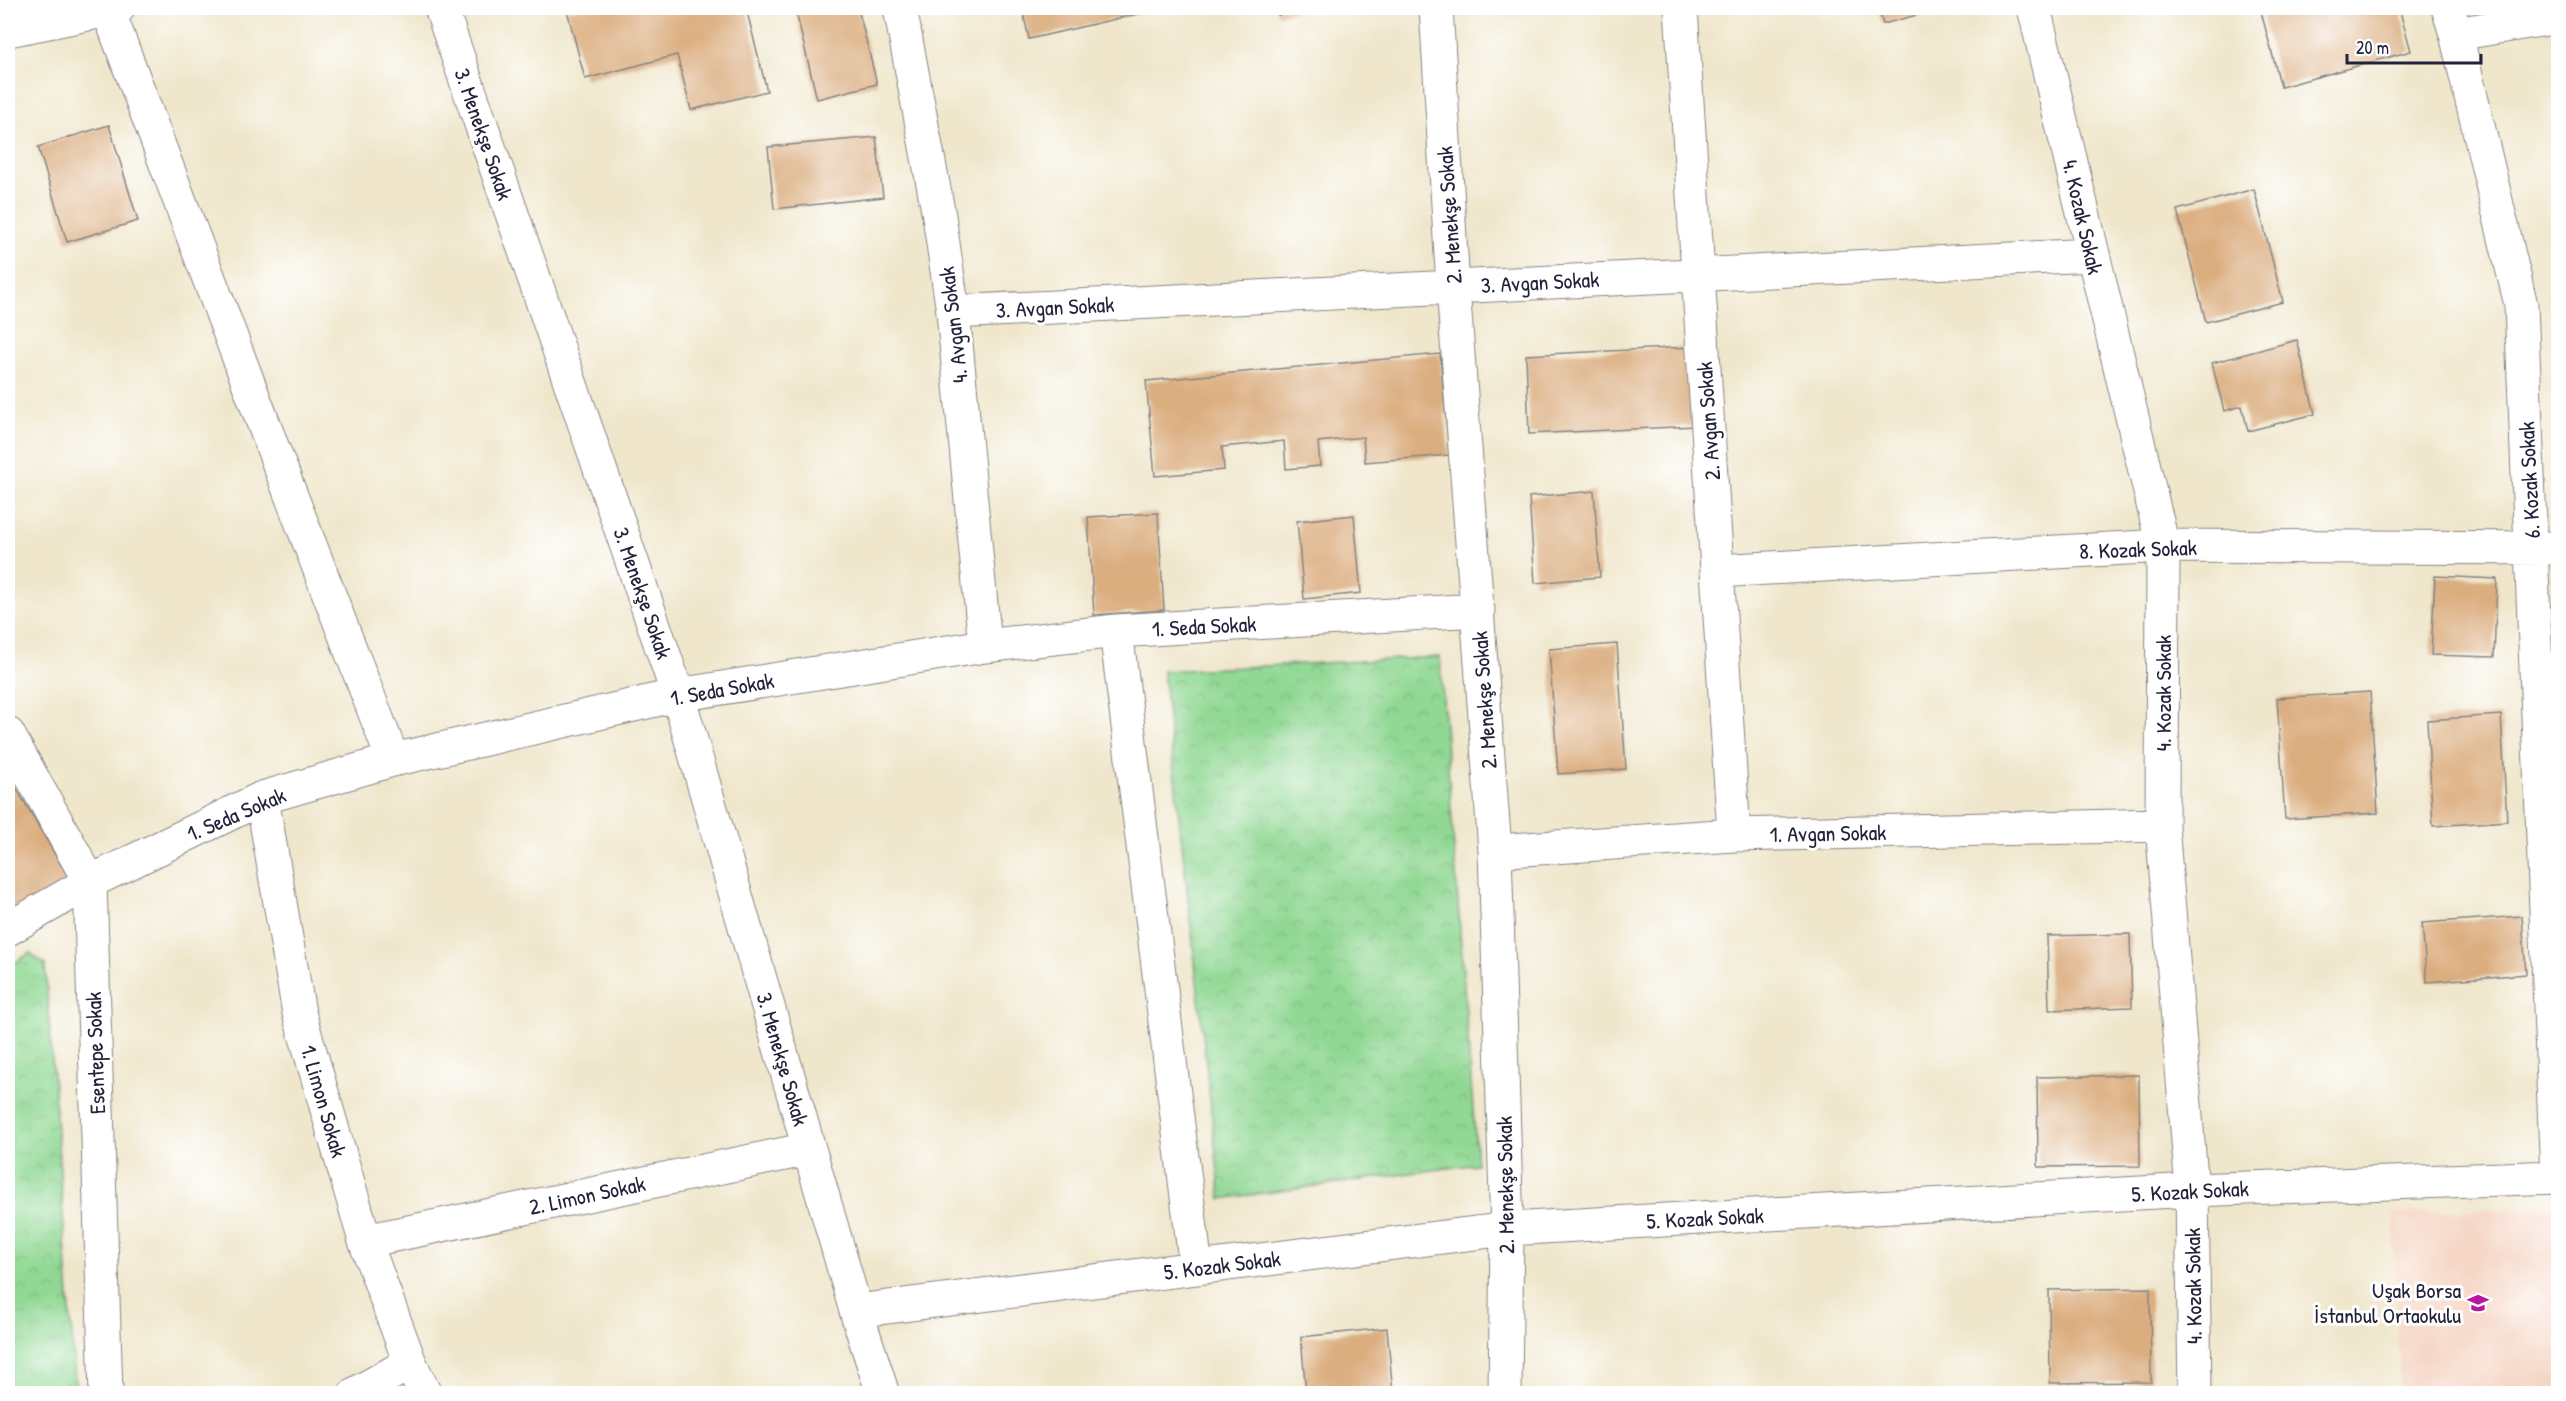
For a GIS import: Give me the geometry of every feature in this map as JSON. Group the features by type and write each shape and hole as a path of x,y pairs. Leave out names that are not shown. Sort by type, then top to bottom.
{"street":[{"name":"3. Menekşe Sokak","path":"441,8 678,695 856,1311 883,1394"},
{"name":"4. Avgan Sokak","path":"900,8 939,216 953,312 985,646"},
{"name":"2. Menekşe Sokak","path":"1436,8 1453,286 1495,851 1507,1229 1505,1394"},
{"name":"2. Avgan Sokak","path":"1681,8 1734,835"},
{"name":"4. Kozak Sokak","path":"2034,8 2163,546 2162,825 2192,1190 2195,1394"},
{"path":"8,30 113,9 272,446 393,760"},
{"path":"2452,21 2559,17"},
{"name":"6. Kozak Sokak","path":"2452,21 2521,305 2546,548 2558,1177"},
{"name":"3. Avgan Sokak","path":"953,312 2092,255"},
{"name":"8. Kozak Sokak","path":"1717,571 2163,546 2546,548"},
{"name":"1. Seda Sokak","path":"8,929 90,882 262,798 393,760 678,695 985,646 1116,631 1478,610"},
{"path":"1116,631 1196,1268"},
{"name":"Esentepe Sokak","path":"8,735 90,882 106,1394"},
{"name":"1. Limon Sokak","path":"262,798 298,1013 365,1241 410,1363 425,1394"},
{"name":"1. Avgan Sokak","path":"1495,851 1734,835 2162,825"},
{"name":"2. Limon Sokak","path":"365,1241 809,1149"},
{"name":"5. Kozak Sokak","path":"856,1311 1507,1229 2192,1190 2558,1177"},
{"path":"355,1394 410,1363"}],"shaded area":[{"name":"Uşak Borsa İstanbul Ortaokulu","path":"2558,1208 2558,1393 2400,1393 2393,1213"}],"green space":[{"path":"1440,657 1477,1164 1221,1199 1163,671"},
{"path":"30,953 45,965 76,1393 8,1393 8,967"}],"building":[{"path":"577,8 746,8 767,91 691,110 677,55 585,79 567,10"},
{"path":"795,8 858,8 877,84 817,99"},
{"path":"1022,8 1163,8 1029,39"},
{"path":"1276,8 1305,8 1278,15"},
{"path":"1878,8 1943,8 1883,24"},
{"path":"2260,8 2399,8 2411,51 2281,87"},
{"path":"109,125 138,221 67,242 38,147"},
{"path":"876,137 883,197 774,209 768,147"},
{"path":"2254,189 2283,302 2206,322 2177,210"},
{"path":"2297,340 2315,414 2248,431 2242,406 2224,411 2212,363"},
{"path":"1691,347 1695,426 1529,434 1526,355"},
{"path":"1440,354 1449,455 1365,462 1363,437 1318,442 1320,466 1286,469 1284,441 1222,447 1224,470 1155,476 1146,381"},
{"path":"1594,491 1600,577 1535,583 1529,497"},
{"path":"1158,513 1164,610 1094,615 1088,517"},
{"path":"1354,515 1361,593 1304,599 1297,521"},
{"path":"2435,576 2497,579 2494,657 2431,655"},
{"path":"1617,644 1626,769 1558,774 1549,649"},
{"path":"2370,692 2378,813 2285,819 2277,698"},
{"path":"2501,715 2507,821 2433,826 2427,720"},
{"path":"8,774 70,880 8,916"},
{"path":"2522,916 2526,974 2427,982 2422,923"},
{"path":"2130,934 2132,1007 2049,1010 2047,936"},
{"path":"2139,1075 2140,1166 2038,1167 2037,1077"},
{"path":"2150,1288 2151,1382 2050,1383 2049,1290"},
{"path":"1387,1328 1393,1394 1306,1394 1301,1337"}],"place":[{"name":"Uşak Borsa İstanbul Ortaokulu","path":"2478,1303"}]}
